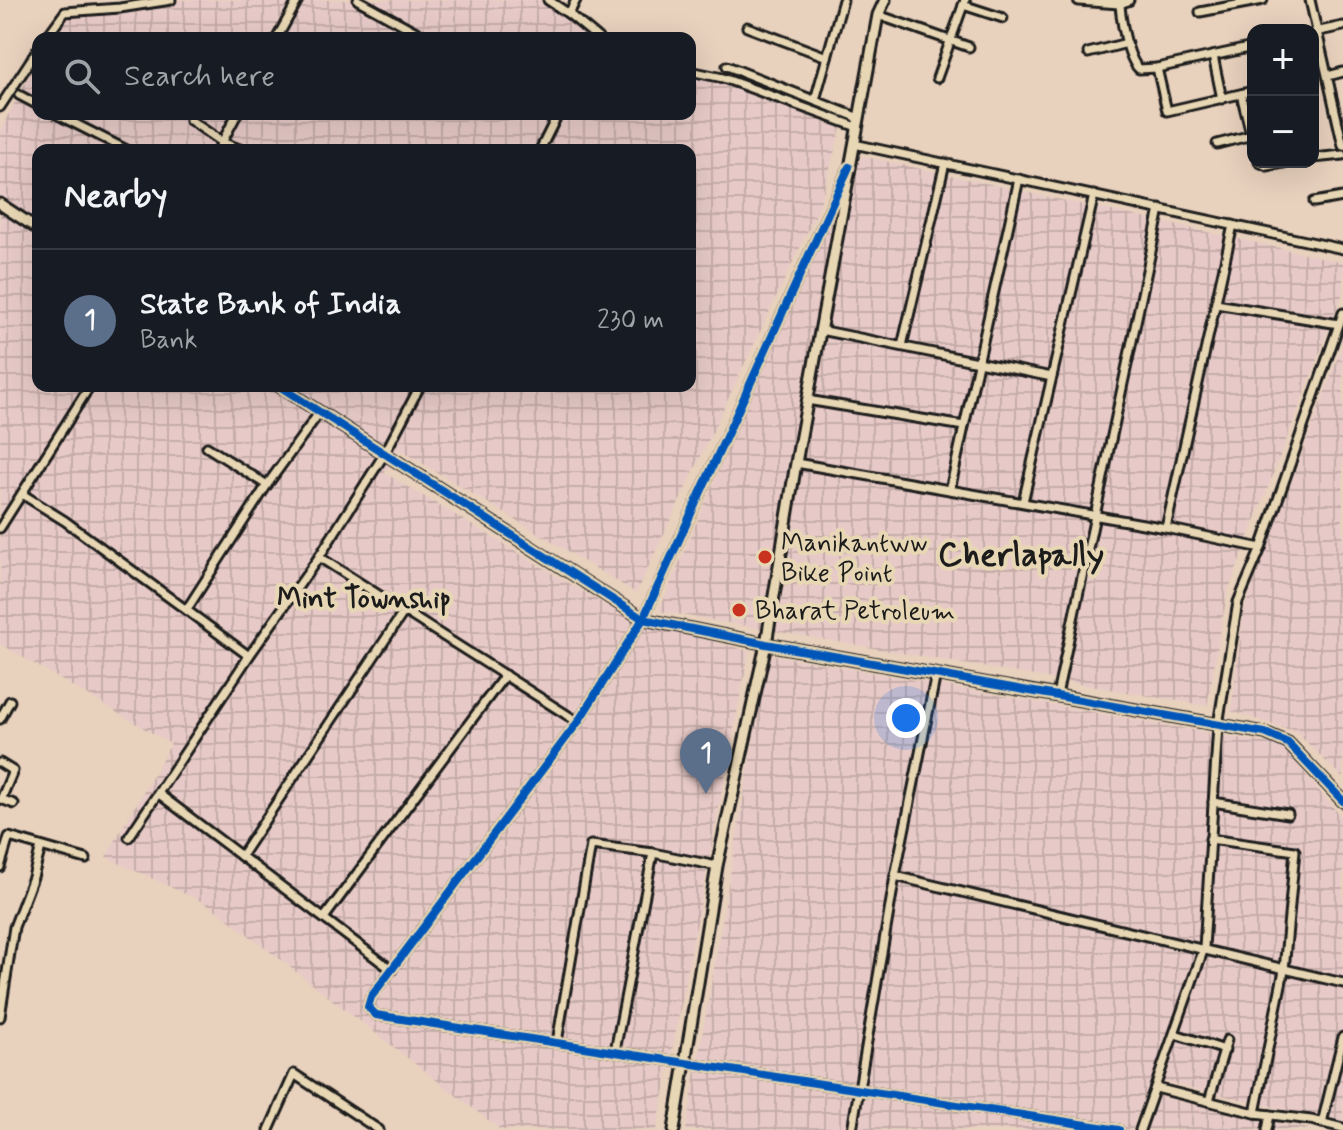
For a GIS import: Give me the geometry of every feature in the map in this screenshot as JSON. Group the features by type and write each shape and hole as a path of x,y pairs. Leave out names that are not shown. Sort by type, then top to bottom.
{"street":[{"path":"50,32 65,12 171,0"},
{"path":"280,32 298,0"},
{"path":"358,0 416,32"},
{"path":"548,0 591,32"},
{"path":"569,14 576,0"},
{"path":"815,100 842,2 830,0"},
{"path":"674,1130 717,866 766,644 849,167 878,15 885,0"},
{"path":"1079,0 1122,1 1127,43 1136,68 1157,68 1247,48"},
{"path":"1200,12 1263,0"},
{"path":"1310,0 1314,24"},
{"path":"937,78 964,2 1003,18"},
{"path":"878,15 969,47"},
{"path":"1319,31 1343,26"},
{"path":"747,27 827,57"},
{"path":"1088,53 1127,43"},
{"path":"1319,46 1343,146"},
{"path":"1213,56 1222,99"},
{"path":"0,107 32,58"},
{"path":"727,66 815,100 858,122"},
{"path":"1157,68 1167,111 1247,92"},
{"path":"696,72 723,78 858,122"},
{"path":"1328,76 1343,72"},
{"path":"1241,94 1247,117"},
{"path":"19,95 32,102"},
{"path":"68,120 115,144"},
{"path":"190,120 218,144"},
{"path":"221,144 234,120"},
{"path":"543,144 555,120"},
{"path":"1217,144 1247,137"},
{"path":"854,144 1343,249"},
{"path":"1319,157 1343,155"},
{"path":"902,346 945,163"},
{"path":"849,167 643,619 578,722 368,1002 371,1012 376,1015 1119,1130"},
{"path":"950,490 1019,179"},
{"path":"1023,502 1094,195"},
{"path":"1314,202 1343,197"},
{"path":"0,204 32,225"},
{"path":"1057,695 1160,209"},
{"path":"1166,528 1233,225"},
{"path":"1216,304 1339,324"},
{"path":"1140,1130 1204,948 1218,725 1238,602 1261,548 1343,313"},
{"path":"820,330 1052,377"},
{"path":"0,528 86,392"},
{"path":"288,392 643,619 766,644 1265,733 1288,743 1343,801"},
{"path":"129,837 319,557 385,453 417,392"},
{"path":"807,400 964,426"},
{"path":"187,609 267,485 319,413"},
{"path":"207,447 267,485"},
{"path":"796,463 1095,515 1261,548"},
{"path":"22,494 65,521 249,656"},
{"path":"319,557 578,722"},
{"path":"241,856 405,610"},
{"path":"852,1130 895,876 936,674"},
{"path":"324,918 505,675"},
{"path":"0,719 10,701"},
{"path":"0,763 13,771 1,799 14,804"},
{"path":"159,794 392,970"},
{"path":"1213,802 1288,814"},
{"path":"0,867 9,837 86,859"},
{"path":"1210,839 1295,851 1284,970 1255,1113"},
{"path":"557,1042 591,845 717,866"},
{"path":"0,1017 12,936 41,847"},
{"path":"615,1051 653,853"},
{"path":"895,876 1343,983"},
{"path":"1175,1034 1225,1050"},
{"path":"1322,1123 1343,1037"},
{"path":"1209,1101 1227,1040"},
{"path":"269,1130 294,1074 379,1130"},
{"path":"1156,1088 1255,1113 1311,1120 1343,1128"},
{"path":"1267,1130 1270,1115"},
{"path":"1309,1130 1311,1120"}],"shaded area":[{"path":"142,0 541,0 559,9 588,32 51,32 62,12"},
{"path":"696,69 710,72 841,128 819,207 636,593 399,449 385,473 629,619 749,651 657,1130 501,1130 211,906 106,857 171,744 0,644 0,131 32,70 32,120 696,120"},
{"path":"862,156 1343,262 1343,293 1227,594 1207,706 659,611 826,217"},
{"path":"1343,343 1343,778 1296,732 1231,711 1244,609"},
{"path":"768,654 1282,746 1343,819 1343,1123 1152,1079 1132,1130 686,1130"},
{"path":"1159,1096 1259,1120 1315,1130 1145,1130"}],"cycle path":[{"path":"849,167 643,619 578,722 371,997 368,1007 376,1015 1119,1130"},
{"path":"288,392 643,619 766,644 1265,733 1288,743 1343,801"}],"place":[{"name":"Manikantww Bike Point","path":"765,557"},
{"name":"Bharat Petroleum","path":"739,610"},
{"name":"State Bank of India","path":"706,794"}],"district":[{"name":"Cherlapally","path":"1021,553"},
{"name":"Mint Township","path":"364,597"}]}
